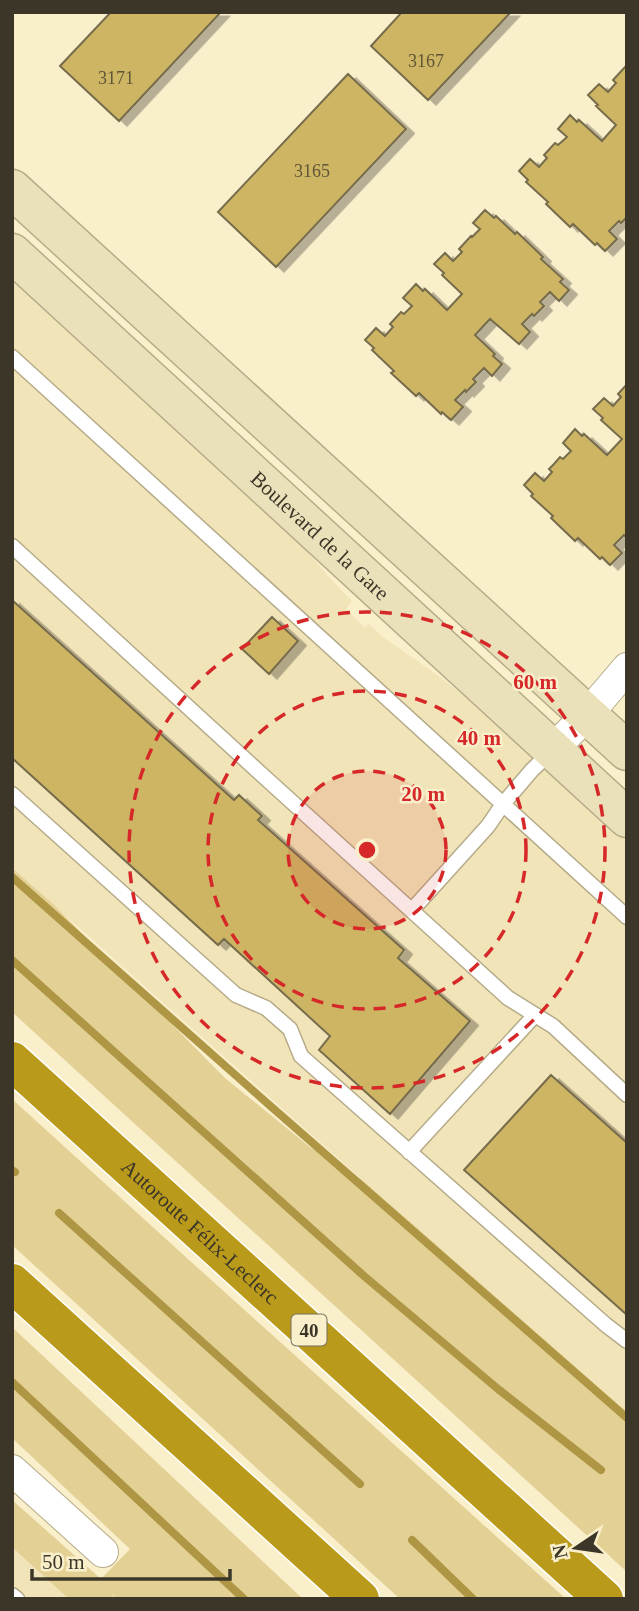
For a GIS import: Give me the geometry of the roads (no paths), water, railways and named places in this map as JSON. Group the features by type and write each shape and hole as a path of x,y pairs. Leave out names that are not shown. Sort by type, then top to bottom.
{"highway":[{"name":"Autoroute Félix-Leclerc","path":"12,1061 604,1599"},
{"path":"12,1283 360,1599"}],"main road":[{"path":"12,189 627,751"},
{"name":"Boulevard de la Gare","path":"12,253 627,818"}],"street":[{"path":"553,749 587,715 627,668"},
{"path":"12,1470 103,1552"}],"lane":[{"path":"12,357 627,917"},
{"path":"12,546 509,998 553,1026 627,1095"},
{"path":"412,910 553,749"},
{"path":"12,794 236,995 266,1008 290,1029 301,1056 627,1341"},
{"path":"409,1152 535,1015"},
{"path":"12,1595 17,1599"}],"waterway":[{"path":"12,877 627,1418"},
{"path":"12,960 364,1276 498,1389 601,1470"},
{"path":"59,1213 360,1484"},
{"path":"12,1382 244,1599"},
{"path":"412,1540 473,1599"}]}
